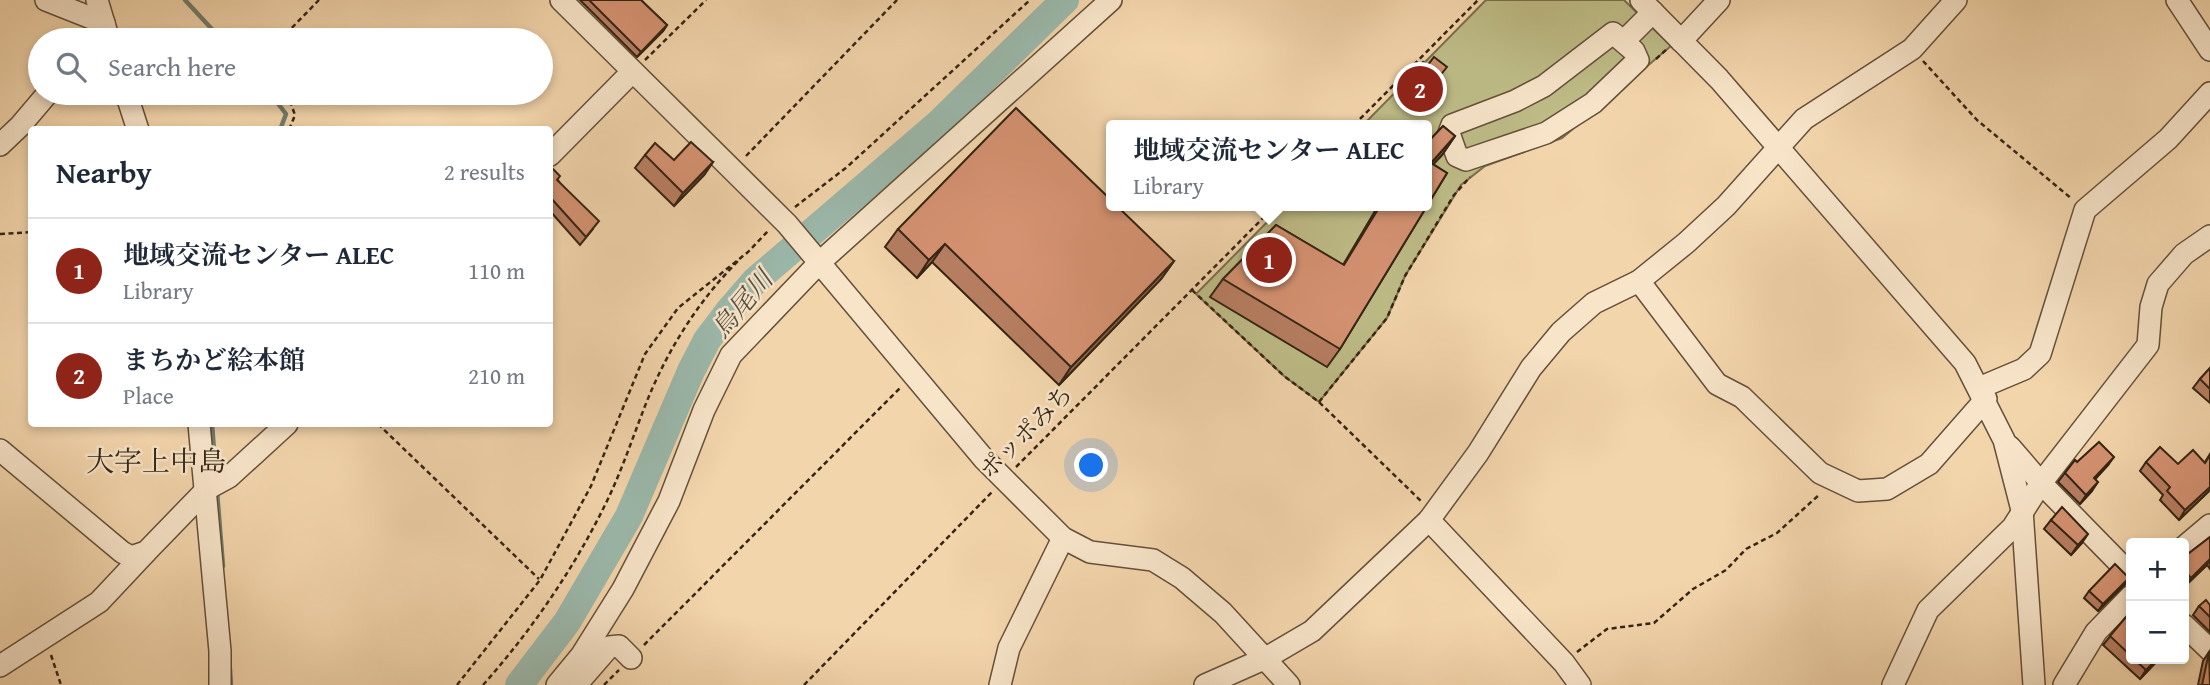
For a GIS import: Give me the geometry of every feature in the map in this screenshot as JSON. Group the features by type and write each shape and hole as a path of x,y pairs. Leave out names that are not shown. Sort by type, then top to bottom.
{"street":[{"path":"47,0 99,28"},
{"path":"97,0 105,28"},
{"path":"561,0 783,221 818,259 959,430 1003,479 1063,538 1090,552 1153,560 1182,578 1223,613 1289,685"},
{"path":"557,685 581,656 623,589 658,523 704,410 731,355 818,259 1013,90 1111,0"},
{"path":"1680,39 1719,0"},
{"path":"1205,685 1266,658 1312,631 1431,517 1478,453 1531,368 1561,332 1594,303 1639,281 1726,206 1779,147 1821,106 1912,49 1956,0"},
{"path":"2177,0 2210,50"},
{"path":"1624,41 1647,6 1779,147 1947,338 1982,394 2004,440 2022,510 2034,685"},
{"path":"1613,33 1624,41 1637,55 1636,64 1578,114 1546,133 1494,153 1466,160 1454,152 1449,133 1452,125 1516,101 1544,86 1585,55 1607,34 1613,33"},
{"path":"553,152 632,72"},
{"path":"1639,281 1717,384 1742,397 1820,473 1858,491 1887,489 1928,464 1982,394 2024,369 2040,354 2085,210 2168,139 2210,93"},
{"path":"0,145 38,105"},
{"path":"130,105 137,126"},
{"path":"1893,685 1928,610 2002,540 2041,483 2148,345 2151,307 2158,284 2184,254 2210,236"},
{"path":"199,427 207,489 220,685"},
{"path":"0,666 99,602 207,489 229,477 284,427"},
{"path":"2004,440 2041,483 2126,570"},
{"path":"0,450 122,552 131,557 146,552"},
{"path":"1431,517 1564,663 1580,685"},
{"path":"2189,543 2210,525"},
{"path":"1000,685 1009,648 1063,538"},
{"path":"2064,685 2096,632 2126,601"},
{"path":"2189,630 2210,650"},
{"path":"576,685 609,647 619,646 631,658"}],"path":[{"path":"292,28 319,0"},
{"path":"632,72 706,0"},
{"path":"457,685 540,580 591,486 645,354 678,308 847,167 1030,0"},
{"path":"1359,120 1478,0"},
{"path":"732,170 894,1"},
{"path":"1650,64 1680,39"},
{"path":"1912,49 1977,120 2085,210"},
{"path":"291,105 295,116 291,126"},
{"path":"1319,402 1387,318 1405,276 1454,195 1478,171"},
{"name":"ポッポみち","path":"804,685 1003,479 1270,211"},
{"path":"0,233 28,232"},
{"path":"483,685 543,610 599,516 669,353 713,288 748,252"},
{"path":"1192,290 1284,376 1319,402 1431,517"},
{"path":"604,685 914,373"},
{"path":"381,427 540,580"},
{"path":"1564,663 1607,629 1646,624 1662,617 1686,594 1726,570 1746,549 1777,533 1835,481"}],"shaded area":[{"path":"1486,0 1624,0 1671,46 1562,138 1485,166 1461,185 1405,276 1387,318 1319,402 1284,376 1196,294 1278,211 1432,211 1432,120 1368,120"}],"building":[{"path":"589,0 641,0 667,25 641,52"},
{"path":"1434,57 1447,67 1439,77 1443,80 1430,96 1425,92 1417,102 1405,93 1414,82 1409,78 1423,62 1427,66"},
{"path":"1016,108 1106,195 1106,211 1122,211 1174,261 1071,367 945,244 929,260 898,229"},
{"path":"1443,126 1455,136 1432,162 1432,138"},
{"path":"691,142 713,162 683,193 645,155 655,143 674,160"},
{"path":"1432,164 1447,173 1432,198"},
{"path":"553,169 560,176 557,180 599,221 586,237 553,200"},
{"path":"1377,211 1424,211 1340,349 1223,279 1276,225 1344,265"},
{"path":"2210,368 2210,389 2200,379"},
{"path":"2099,442 2114,457 2094,478 2098,482 2086,495 2065,473 2075,460 2077,462"},
{"path":"2160,447 2178,464 2193,450 2205,463 2210,455 2210,487 2185,510 2167,491 2170,487 2146,462"},
{"path":"2062,507 2088,534 2078,545 2051,520"},
{"path":"2210,537 2210,559 2191,578 2189,553"},
{"path":"2115,564 2126,575 2126,581 2103,604 2089,591"},
{"path":"2206,600 2210,605 2210,617 2199,606"},
{"path":"2126,617 2126,651 2110,636"},
{"path":"2209,652 2210,685 2202,685"},
{"path":"2139,664 2152,664 2146,670"}],"waterway":[{"path":"185,0 211,28"},
{"name":"鳥尾川","path":"519,685 567,622 629,516 691,371 707,340 729,311 755,281 937,125 1065,0"},
{"path":"279,105 286,114 282,126"},
{"path":"212,427 216,475"},
{"path":"217,491 223,566"},
{"path":"230,669 231,685"}],"place":[{"name":"まちかど絵本館","path":"1420,89"},
{"name":"地域交流センター ALEC","path":"1269,260"}],"district":[{"name":"大字上中島","path":"156,461"}]}
